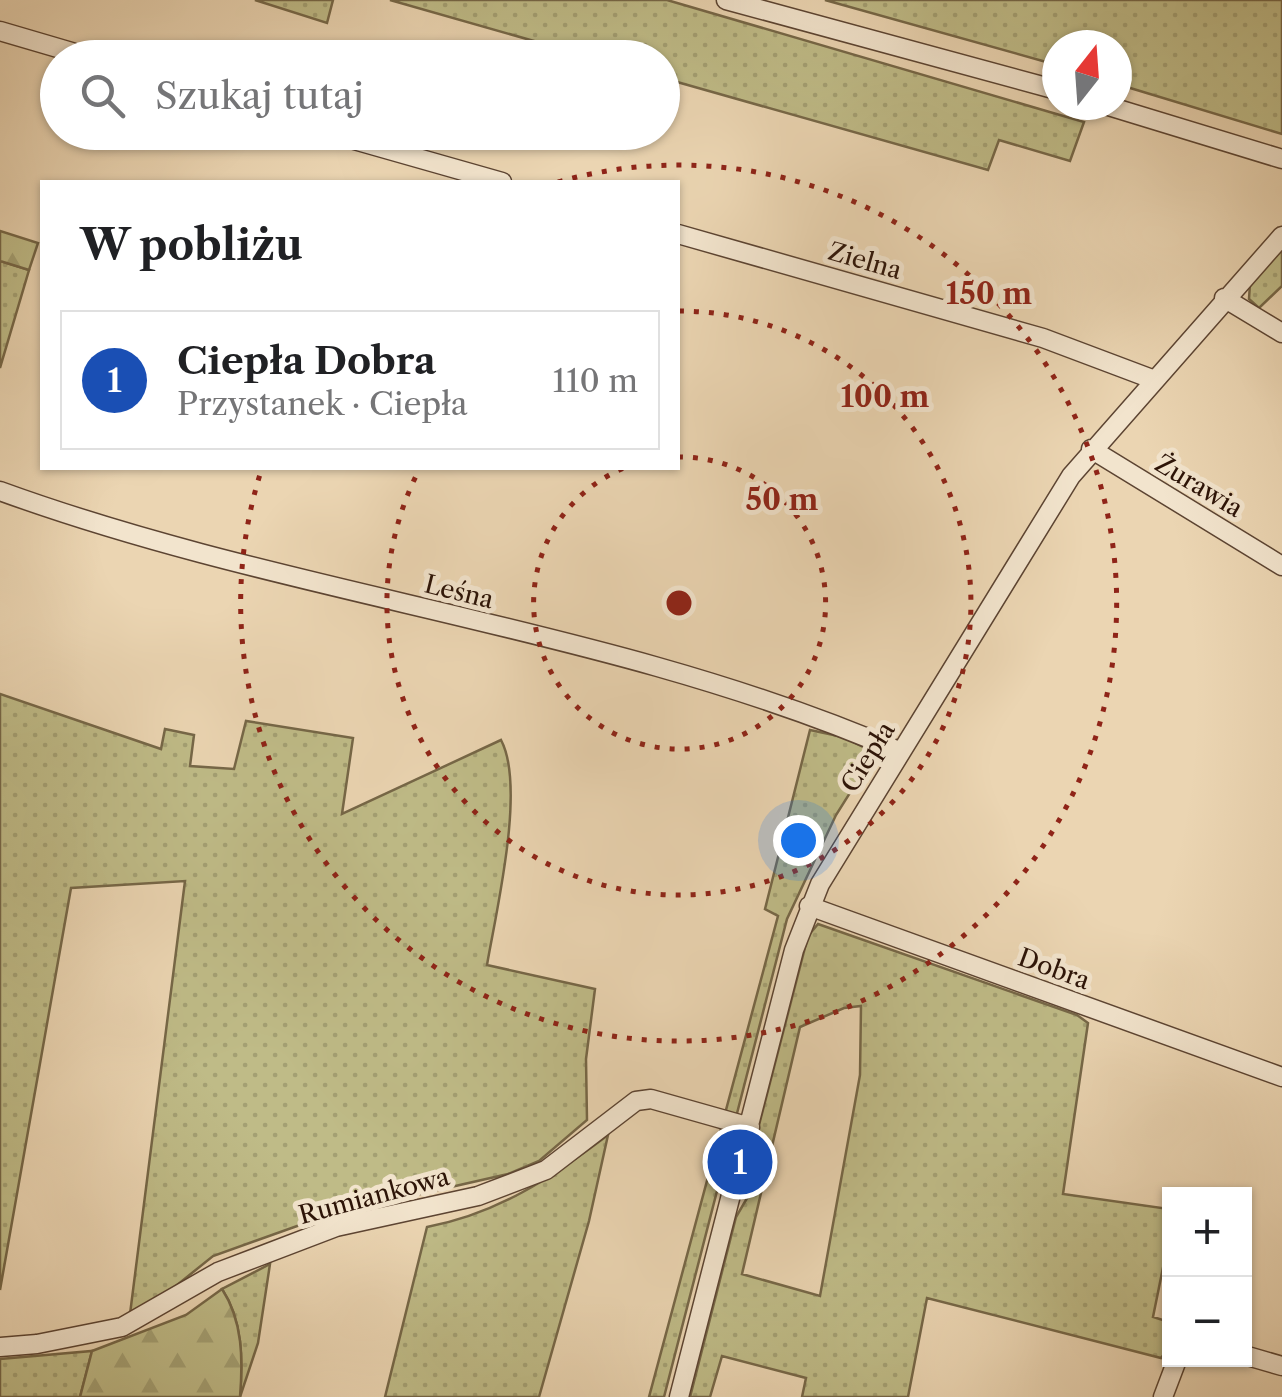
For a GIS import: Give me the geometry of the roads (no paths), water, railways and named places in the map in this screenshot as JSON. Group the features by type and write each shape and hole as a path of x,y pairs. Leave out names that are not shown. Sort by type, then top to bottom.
{"street":[{"path":"726,0 1042,86"},
{"path":"0,31 40,43"},
{"path":"1132,113 1282,159"},
{"path":"389,150 495,180"},
{"name":"Zielna","path":"680,235 1043,338 1152,379"},
{"name":"Ciepła","path":"679,1397 809,906 1091,449 1282,236"},
{"path":"1224,298 1282,333"},
{"name":"Żurawia","path":"1091,449 1282,566"},
{"name":"Leśna","path":"0,491 204,552 674,673 859,733 902,752"},
{"name":"Dobra","path":"809,906 1282,1078"},
{"name":"Rumiankowa","path":"0,1347 37,1344 122,1326 218,1272 336,1226 478,1196 546,1170 636,1102 651,1099 750,1127"},
{"path":"1252,1357 1282,1366"},
{"path":"1162,1397 1174,1367"}],"place":[{"name":"Ciepła Dobra","path":"740,1162"}]}
